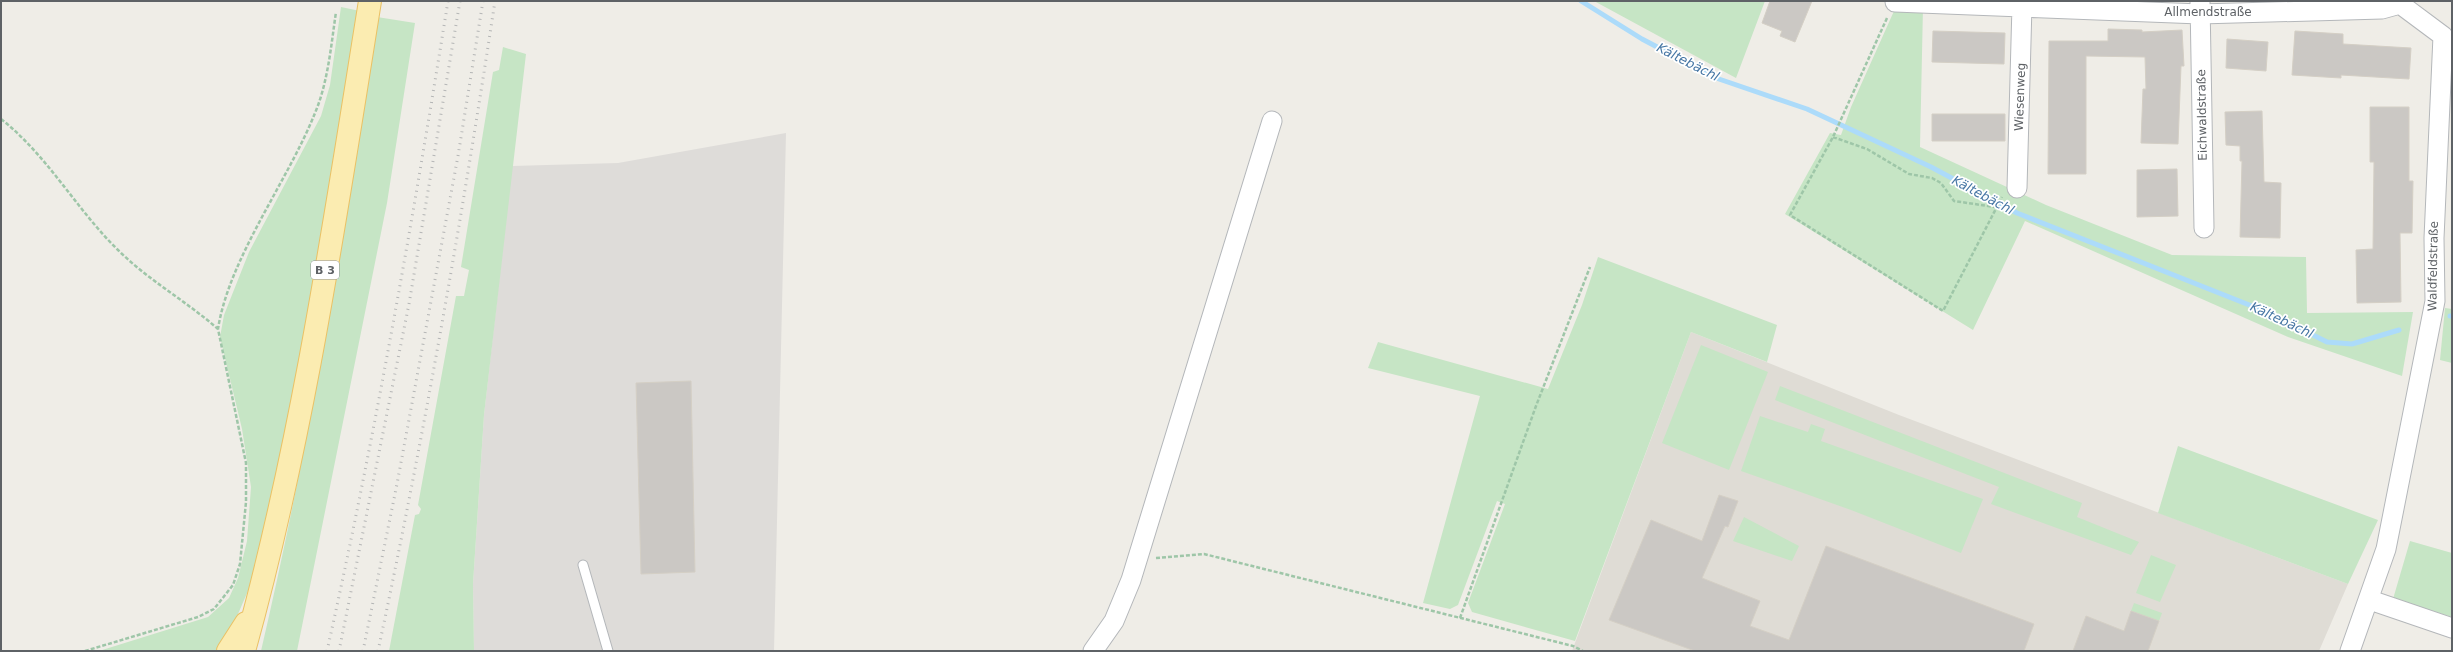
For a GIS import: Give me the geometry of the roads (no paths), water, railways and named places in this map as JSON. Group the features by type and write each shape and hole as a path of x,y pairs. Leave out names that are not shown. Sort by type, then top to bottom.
{"main road":[{"name":"B 3","path":"244,651 286,485 347,144 370,1"},
{"path":"228,651 238,633 255,612"}],"street":[{"name":"Allmendstraße","path":"1895,2 2382,9 2400,2"},
{"name":"Waldfeldstraße","path":"2350,651 2370,600 2386,549 2435,301 2434,238 2447,34 2400,2"},
{"name":"Wiesenweg","path":"2012,189 2022,5"},
{"name":"Eichwaldstraße","path":"2200,7 2204,228"},
{"path":"1093,651 1114,621 1131,580 1272,121"},
{"path":"2370,600 2452,628"}],"lane":[{"path":"583,565 608,651"}],"waterway":[{"name":"Kältebächl","path":"1581,1 1642,39 1716,78 1807,109 1931,167 2017,213 2267,312 2327,342 2352,344 2399,330"}],"railway":[{"path":"327,651 345,570 377,408 421,164 448,1"},
{"path":"339,651 409,304 460,1"},
{"path":"363,651 397,484 458,156 483,1"},
{"path":"378,651 427,408 469,164 495,1"}]}
